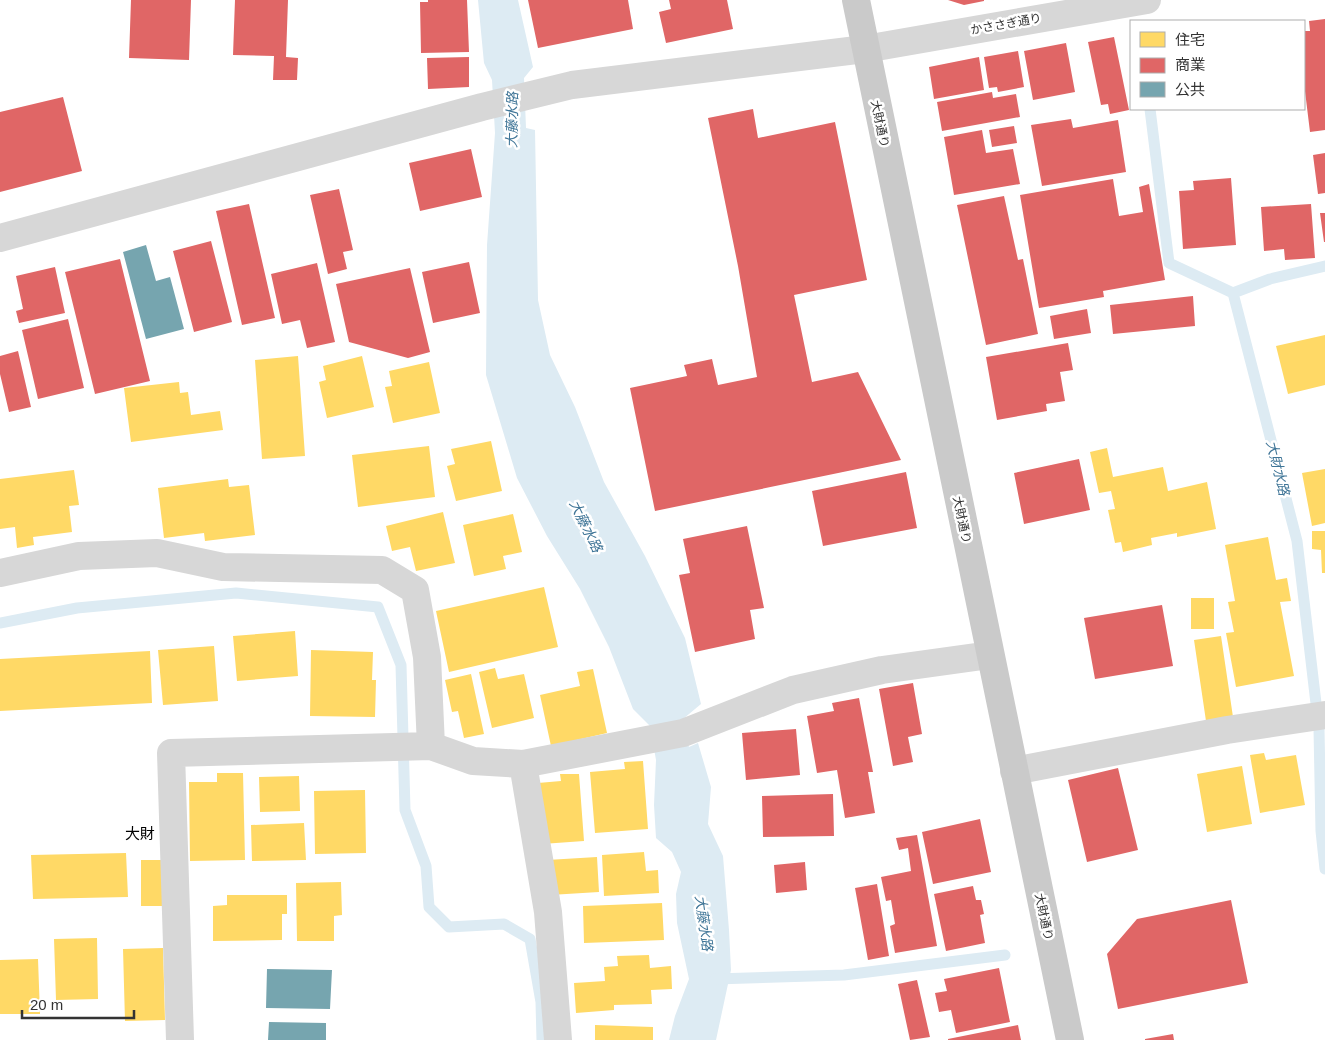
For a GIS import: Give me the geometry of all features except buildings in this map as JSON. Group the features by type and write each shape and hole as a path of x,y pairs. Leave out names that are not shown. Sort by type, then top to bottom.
{"main road":[{"name":"大財通り","path":"856,0 1070,1040"}],"street":[{"name":"かささぎ通り","path":"0,238 482,107 572,85 865,48 1146,0"},
{"path":"0,573 79,556 157,553 223,568 382,570 415,590 426,658 414,746"},
{"path":"180,1040 171,753 414,746 473,761 523,764 683,733 794,690 882,670 990,655"},
{"path":"1014,770 1315,716"},
{"path":"523,764 548,912 558,1040"}],"water":[{"name":"大藤水路","path":"478,0 518,0 533,67 524,78 526,128 535,130 538,300 550,355 575,407 604,482 645,556 685,638 701,704 683,719 689,747 698,743 711,787 708,824 723,856 731,970 716,1040 669,1040 675,1016 689,979 677,923 676,894 681,872 672,852 656,838 654,805 656,760 650,726 633,709 609,647 580,589 547,536 517,478 486,375 487,245 495,133 492,80 484,63"}],"waterway":[{"name":"大財水路","path":"1150,110 1169,263 1233,293 1297,541 1319,729 1321,831 1325,869"},
{"path":"1233,293 1270,279 1325,266"},
{"path":"0,623 77,608 236,593 378,607 401,665 405,810 426,866 429,907 449,927 504,924 530,939 541,1002 542,1040"},
{"path":"715,979 844,975 1005,955"}],"district":[{"name":"大財","path":"140,834"}]}
